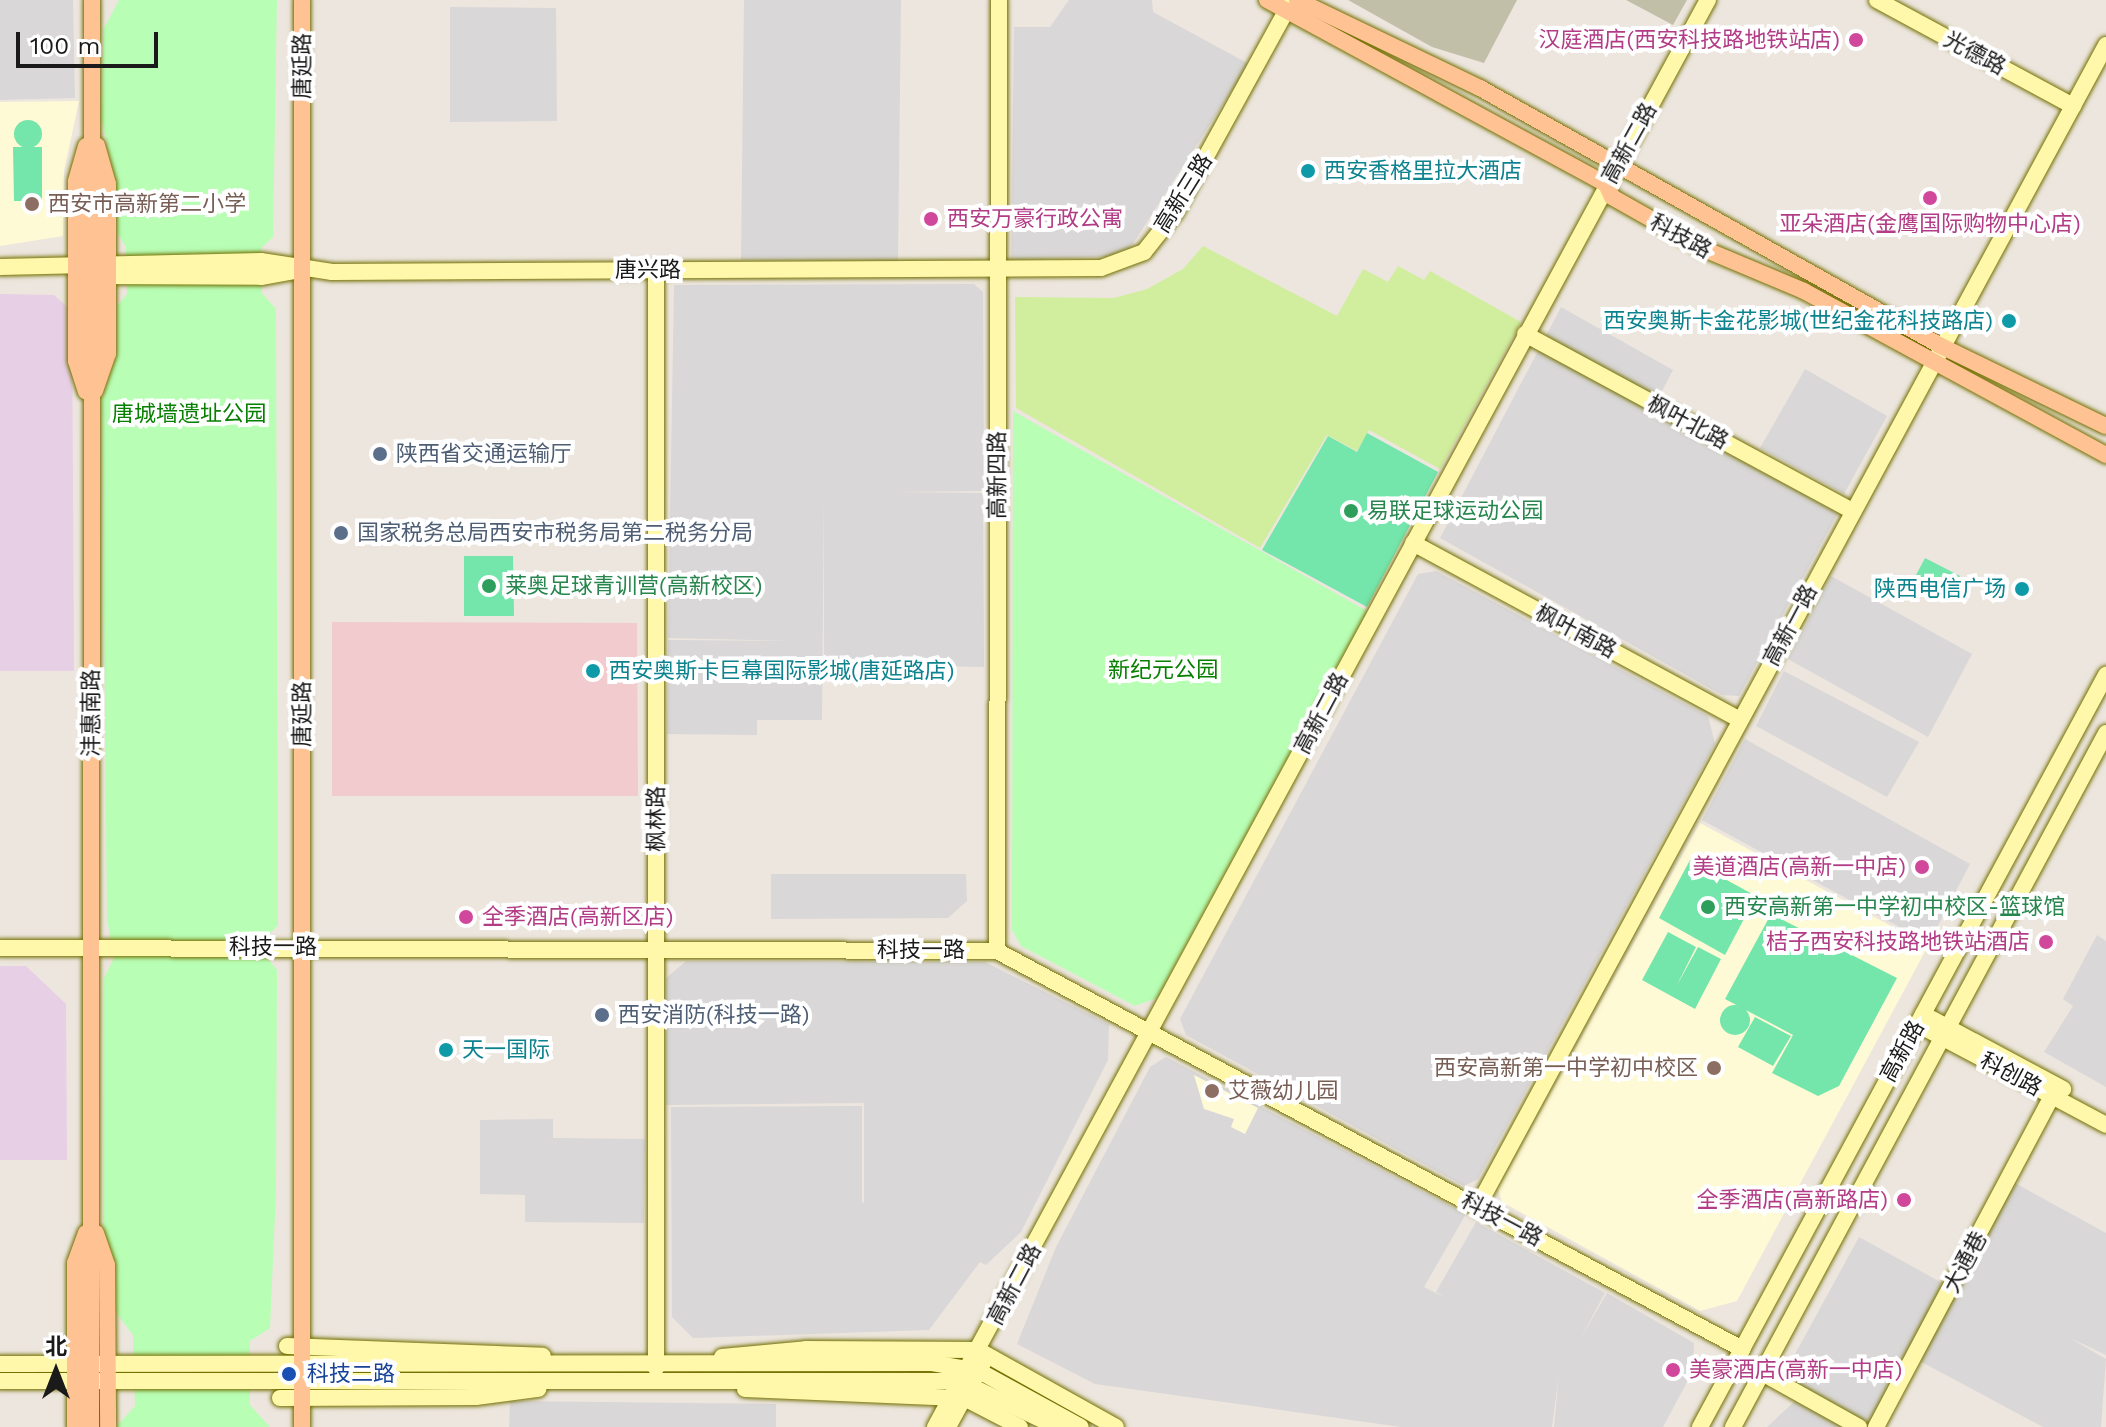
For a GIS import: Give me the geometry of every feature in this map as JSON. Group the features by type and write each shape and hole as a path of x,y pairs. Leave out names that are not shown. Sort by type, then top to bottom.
{"main road":[{"name":"沣惠南路","path":"91,1427 92,0"},
{"name":"唐延路","path":"302,0 305,1354 302,1427"},
{"name":"科技路","path":"1267,0 1292,3 1621,169 2106,455"},
{"name":"科技路","path":"1292,3 1609,191 1937,354 2106,426"},
{"path":"75,1427 91,1383"},
{"path":"91,1383 108,1427"}],"street":[{"name":"高新四路","path":"997,951 996,269 999,0"},
{"name":"高新二路","path":"935,1427 957,1398 983,1352 1621,169 1708,0"},
{"name":"高新二路","path":"1621,169 1720,0"},
{"name":"光德路","path":"1877,0 2073,106"},
{"name":"高新三路","path":"996,269 1101,268 1144,252 1193,184 1292,3"},
{"name":"高新一路","path":"1478,1206 1850,510 2106,45"},
{"name":"唐兴路","path":"0,277 261,261 301,270 996,269"},
{"name":"唐兴路","path":"0,267 91,271"},
{"name":"枫林路","path":"656,270 656,1362"},
{"name":"枫叶北路","path":"1530,336 1850,510"},
{"name":"枫叶南路","path":"1416,545 1740,720"},
{"name":"高新路","path":"1700,1427 2106,675"},
{"name":"高新路","path":"1733,1427 1943,1031 2106,733"},
{"name":"科技一路","path":"0,948 997,951 1154,1032 1742,1349"},
{"name":"科创路","path":"1920,1019 2106,1113"},
{"name":"科创路","path":"1943,1031 2106,1125"},
{"name":"大通巷","path":"1876,1427 2052,1096"},
{"path":"287,1346 305,1354"},
{"path":"656,1362 983,1352 1116,1427"},
{"path":"0,1364 305,1354 656,1362 970,1375 1081,1427"},
{"path":"1762,1373 1859,1427"},
{"path":"280,1398 303,1389 970,1375 1057,1427"},
{"path":"0,1381 303,1389 711,1388 957,1398 1020,1427"},
{"name":"高新二路","path":"948,1427 957,1398"}],"shaded area":[{"path":"0,0 73,0 75,98 0,100"},
{"path":"744,0 901,0 898,261 741,260"},
{"path":"1069,0 1152,0 1153,12 1249,64 1125,256 1011,260 1014,27 1050,27"},
{"path":"1348,0 1517,0 1484,63 1432,47"},
{"path":"1626,0 1687,0 1673,25"},
{"path":"450,7 556,8 557,121 450,122"},
{"name":"西安市高新第二小学","path":"79,101 64,171 63,236 0,246 0,102"},
{"path":"974,284 983,292 984,491 894,492 983,493 984,667 824,664 824,491 822,720 757,720 757,735 667,734 668,640 797,641 668,638 674,285"},
{"path":"0,294 54,295 72,311 74,671 0,671"},
{"path":"1561,307 1673,370 1651,412 1838,513 1739,696 1722,695 1440,538"},
{"path":"1805,369 1887,416 1844,494 1760,448"},
{"path":"1436,571 1708,716 1715,744 1478,1179 1464,1186 1186,1035 1180,1019 1418,574"},
{"path":"1831,576 1972,654 1928,737 1788,659"},
{"path":"332,622 637,623 638,796 332,796"},
{"path":"1784,671 1919,742 1887,797 1756,726"},
{"path":"1745,739 1970,864 1929,943 1702,820"},
{"name":"西安高新第一中学初中校区","path":"1700,823 1928,946 1737,1301 1700,1311 1502,1202 1498,1189"},
{"path":"771,874 966,874 967,901 948,918 771,919"},
{"path":"2097,935 2106,941 2106,1087 2044,1052 2073,1006 2063,999"},
{"path":"686,961 985,962 1109,1024 1108,1060 1021,1232 986,1265 980,1262 929,1330 693,1338 672,1317 671,1107 862,1106 864,1203 864,1103 666,1105 666,978"},
{"path":"0,966 26,966 66,1004 67,1160 0,1160"},
{"path":"1166,1057 1466,1214 1424,1287 1446,1298 1436,1292 1476,1222 1605,1293 1578,1343 1607,1293 1694,1343 1693,1371 1663,1427 1554,1427 1559,1373 1552,1427 1401,1427 1095,1384 1017,1344 1056,1247 1150,1067"},
{"name":"艾薇幼儿园","path":"1194,1075 1258,1108 1245,1134 1231,1127 1234,1119 1204,1109"},
{"path":"553,1119 553,1138 645,1139 644,1223 525,1222 525,1195 480,1194 480,1120"},
{"path":"2013,1182 2106,1233 2106,1355 2070,1338 2106,1359 2101,1427 2043,1427 1918,1360"},
{"path":"1859,1237 1944,1284 1868,1425 1782,1378"},
{"path":"510,1401 776,1404 776,1427 509,1427"},
{"path":"1795,1401 1843,1427 1767,1427"}],"green space":[{"name":"唐城墙遗址公园","path":"119,0 277,0 273,237 261,248 262,293 276,309 278,925 266,938 266,957 277,970 276,1192 270,1328 250,1341 250,1405 270,1427 116,1427 135,1406 133,1335 117,1314 103,1223 104,978 114,958 107,919 102,398 117,353 117,306 127,294 126,247 117,232 116,184 102,121 103,30"},
{"path":"28,120 38,124 42,134 38,144 28,148 18,144 14,134 18,124"},
{"path":"13,147 42,147 42,201 14,201"},
{"path":"1203,246 1337,316 1363,269 1388,282 1398,266 1424,280 1430,271 1521,322 1440,469 1369,430 1357,451 1327,435 1260,548 1016,408 1015,297 1114,298 1147,289 1183,269"},
{"name":"新纪元公园","path":"1013,411 1367,611 1157,998 1135,1006 1021,946 1012,930"},
{"name":"易联足球运动公园","path":"1367,433 1438,472 1367,607 1262,550 1328,436 1357,452"},
{"name":"莱奥足球青训营(高新校区)","path":"464,556 513,556 514,616 464,616"},
{"path":"1925,558 1960,576 1951,593 1916,575"},
{"name":"西安高新第一中学初中校区-篮球馆","path":"1690,860 1756,896 1725,955 1659,918"},
{"path":"1771,914 1897,978 1839,1086 1818,1096 1772,1073 1793,1035 1725,999"},
{"path":"1668,932 1696,947 1676,987 1698,947 1721,959 1695,1009 1642,980"},
{"path":"1735,1005 1745,1010 1750,1020 1745,1030 1735,1035 1725,1030 1720,1020 1725,1010"},
{"path":"1755,1017 1791,1036 1773,1066 1738,1047"}],"place":[{"name":"汉庭酒店(西安科技路地铁站店)","path":"1856,40"},
{"name":"西安香格里拉大酒店","path":"1308,171"},
{"name":"亚朵酒店(金鹰国际购物中心店)","path":"1930,198"},
{"name":"西安市高新第二小学","path":"32,204"},
{"name":"西安万豪行政公寓","path":"931,219"},
{"name":"西安奥斯卡金花影城(世纪金花科技路店)","path":"2009,321"},
{"name":"陕西省交通运输厅","path":"380,454"},
{"name":"易联足球运动公园","path":"1351,511"},
{"name":"国家税务总局西安市税务局第二税务分局","path":"341,533"},
{"name":"莱奥足球青训营(高新校区)","path":"489,586"},
{"name":"陕西电信广场","path":"2022,589"},
{"name":"西安奥斯卡巨幕国际影城(唐延路店)","path":"593,671"},
{"name":"美道酒店(高新一中店)","path":"1922,867"},
{"name":"西安高新第一中学初中校区-篮球馆","path":"1708,907"},
{"name":"全季酒店(高新区店)","path":"466,917"},
{"name":"桔子西安科技路地铁站酒店","path":"2046,942"},
{"name":"西安消防(科技一路)","path":"602,1015"},
{"name":"天一国际","path":"446,1050"},
{"name":"西安高新第一中学初中校区","path":"1714,1068"},
{"name":"艾薇幼儿园","path":"1212,1091"},
{"name":"全季酒店(高新路店)","path":"1904,1200"},
{"name":"美豪酒店(高新一中店)","path":"1673,1370"},
{"name":"科技二路","path":"289,1374"}]}
